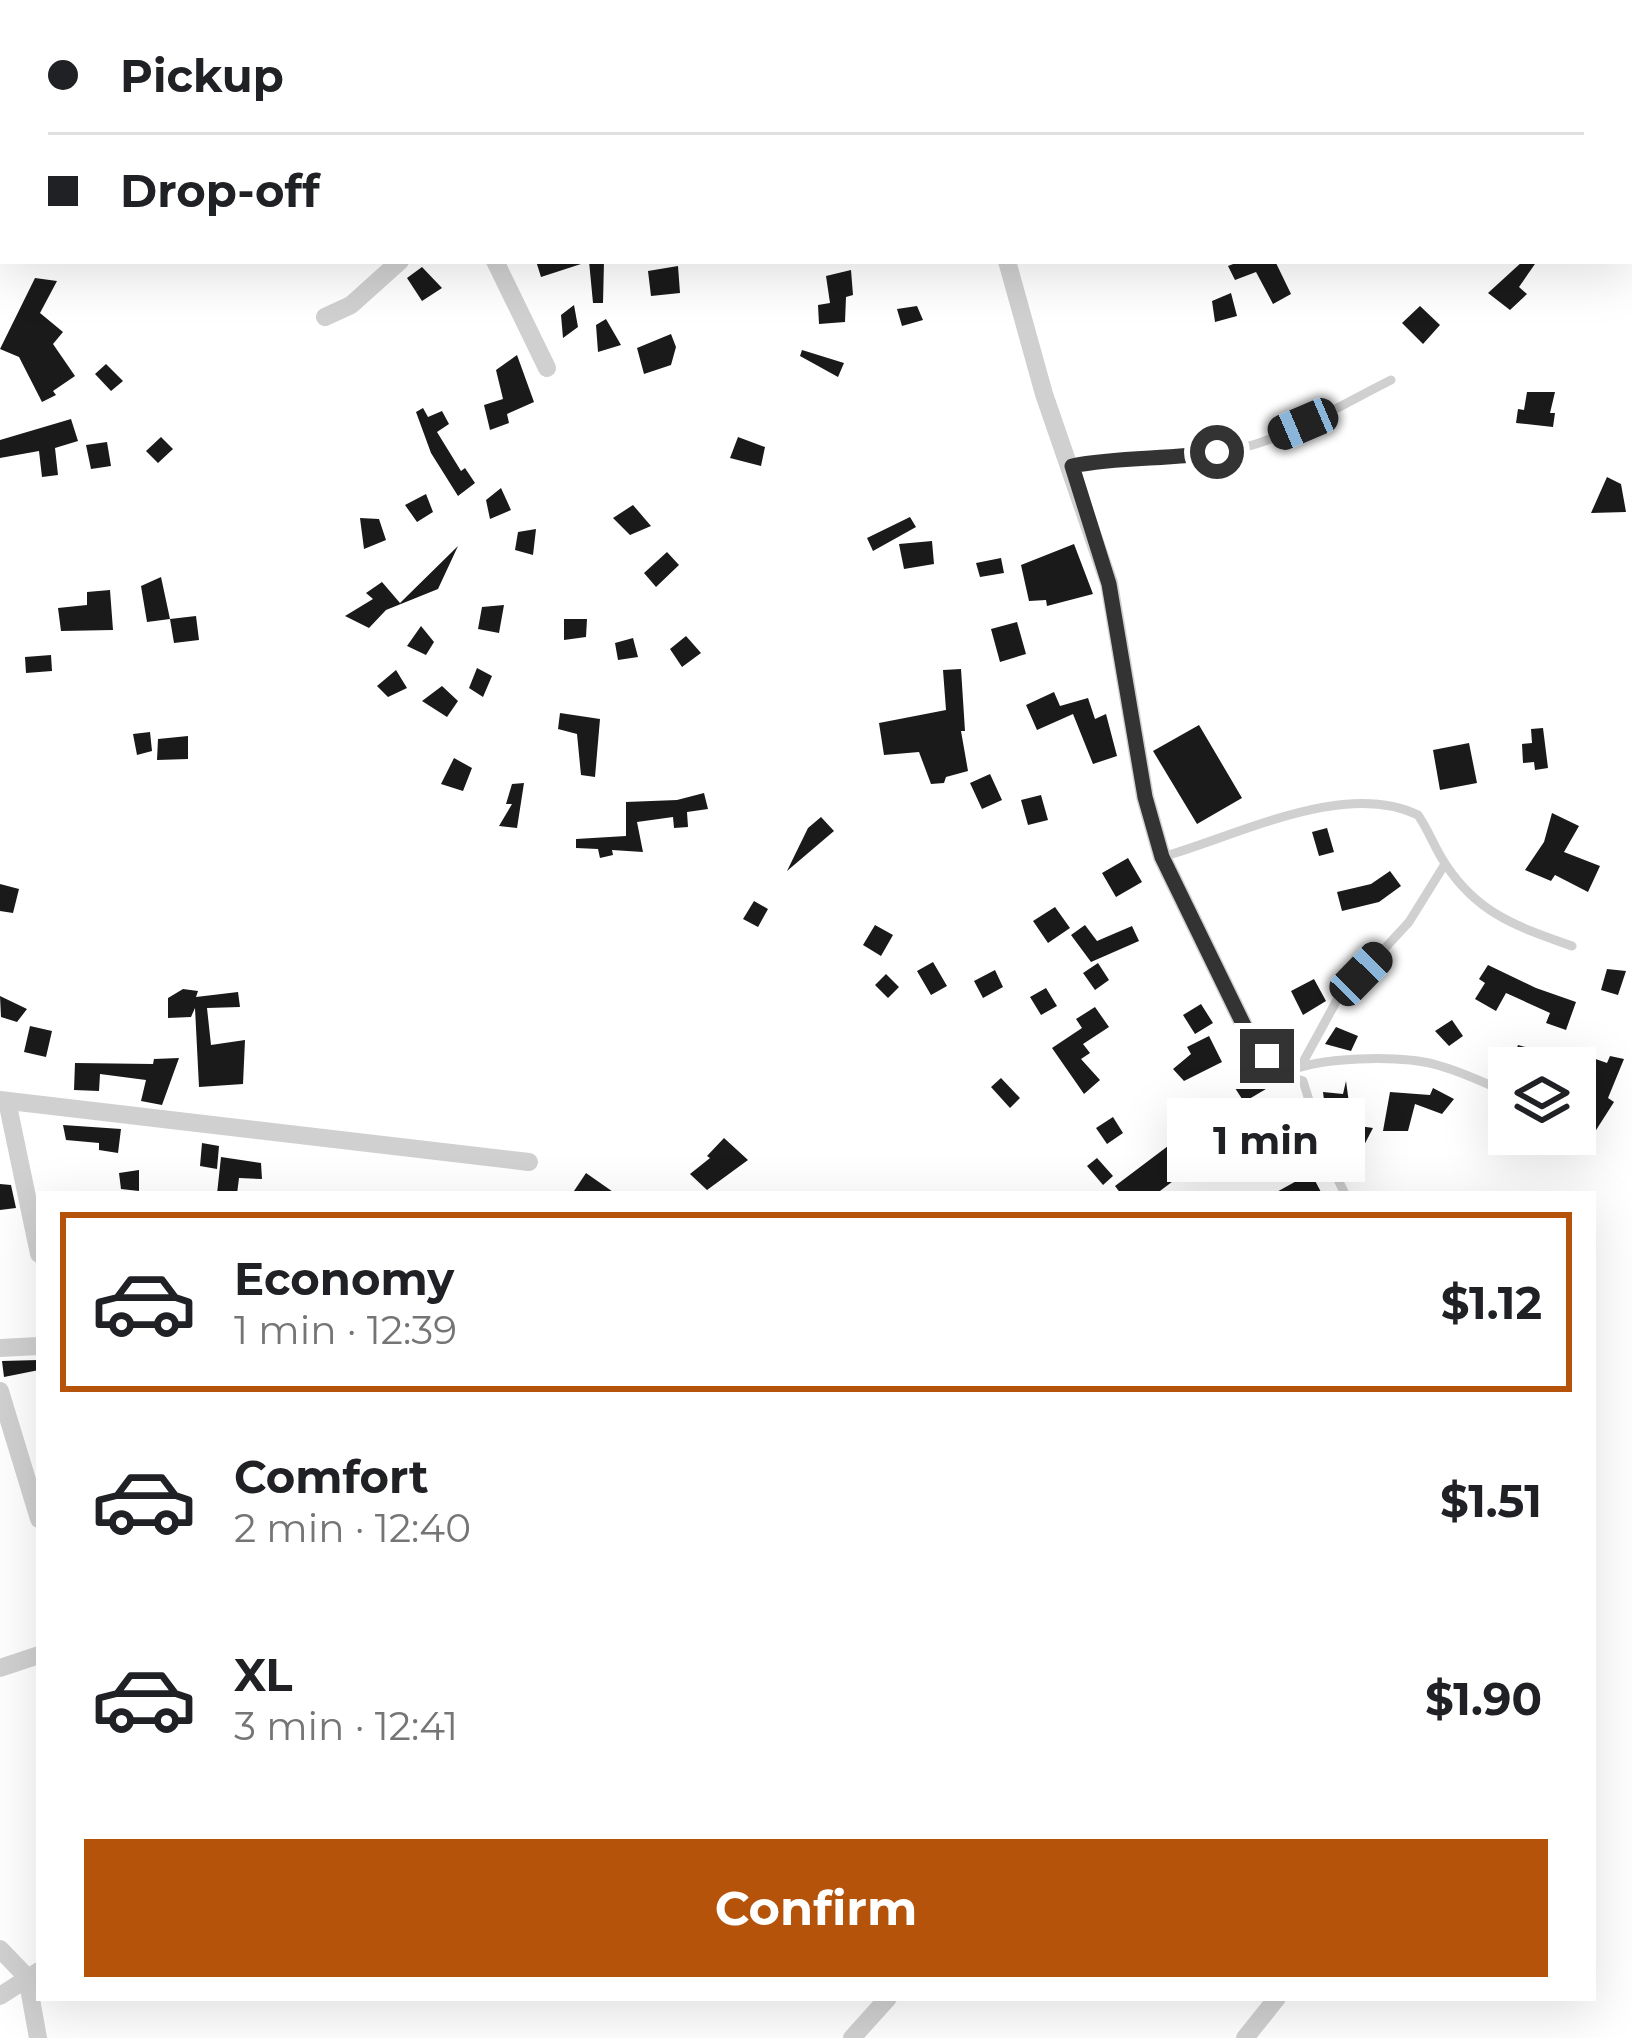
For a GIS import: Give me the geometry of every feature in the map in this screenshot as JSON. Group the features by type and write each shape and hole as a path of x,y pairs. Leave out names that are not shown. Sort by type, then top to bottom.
{"street":[{"path":"325,317 351,305 397,264"},
{"path":"496,264 547,368"},
{"path":"1008,264 1044,394 1109,584 1145,797 1162,857 1250,1038 1283,1074"},
{"path":"36,1241 3,1101 529,1162"},
{"path":"0,1348 36,1346"},
{"path":"0,1391 34,1484"},
{"path":"0,1668 36,1655"},
{"path":"0,1949 33,1974 38,2038"},
{"path":"0,1996 33,1974"},
{"path":"852,2038 885,2001"},
{"path":"1245,2038 1275,2001"}],"lane":[{"path":"1072,466 1107,458 1187,457 1256,444 1391,380"},
{"path":"1162,857 1331,803 1372,801 1418,815 1445,864 1503,922 1572,946"},
{"path":"1302,1064 1336,1000 1409,922 1445,864"},
{"path":"1283,1074 1302,1064 1400,1060 1433,1063 1488,1084"},
{"path":"1283,1074 1304,1081 1326,1155 1344,1191"}],"building":[{"path":"537,264 581,264 541,277"},
{"path":"589,264 604,264 603,303 593,303"},
{"path":"1276,264 1291,294 1273,304 1256,272 1235,280 1228,266"},
{"path":"1520,264 1535,264 1519,287 1527,294 1510,310 1488,293"},
{"path":"678,266 680,293 651,296 648,271"},
{"path":"422,267 442,288 422,301 407,278"},
{"path":"851,270 853,295 846,297 845,322 819,324 818,305 830,303 826,276"},
{"path":"35,278 57,281 40,313 63,332 53,344 75,376 42,402 19,357 0,349"},
{"path":"1231,293 1237,316 1215,322 1212,301"},
{"path":"574,305 578,327 563,338 561,315"},
{"path":"917,306 923,320 902,326 897,309"},
{"path":"1420,306 1440,325 1423,344 1402,323"},
{"path":"606,319 621,345 598,352 596,325"},
{"path":"671,334 676,347 671,365 644,374 637,348"},
{"path":"802,350 844,363 838,377 800,356"},
{"path":"517,355 534,402 507,414 509,423 490,430 484,405 503,399 496,370"},
{"path":"106,364 123,381 111,391 95,374"},
{"path":"1527,392 1555,392 1550,413 1555,413 1553,427 1516,423"},
{"path":"423,408 428,417 442,411 449,424 437,432 461,471 465,468 475,483 458,496 431,453 416,412"},
{"path":"71,419 78,441 55,448 58,475 42,477 39,451 0,458 0,440"},
{"path":"161,437 173,449 158,463 146,451"},
{"path":"738,437 765,447 761,466 730,458"},
{"path":"107,442 111,466 91,469 86,445"},
{"path":"1607,477 1621,484 1626,512 1591,513"},
{"path":"501,488 511,510 490,519 486,500"},
{"path":"426,494 433,512 417,522 405,505"},
{"path":"633,505 651,526 630,535 613,518"},
{"path":"910,517 916,527 873,551 867,538"},
{"path":"360,518 379,519 386,540 364,549"},
{"path":"536,529 533,555 515,550 518,532"},
{"path":"932,541 934,564 904,569 899,544"},
{"path":"1074,544 1093,594 1047,606 1046,600 1029,601 1021,565"},
{"path":"458,546 438,589 386,610 369,628 345,616 373,599 366,593 382,582 400,603"},
{"path":"667,552 679,565 656,587 644,573"},
{"path":"1001,558 1004,573 980,577 976,563"},
{"path":"161,577 170,619 147,622 141,586"},
{"path":"110,590 113,630 61,631 58,608 87,605 87,592"},
{"path":"504,605 499,633 478,629 482,607"},
{"path":"196,616 199,640 174,643 170,619"},
{"path":"564,619 587,619 586,637 564,640"},
{"path":"1017,622 1026,654 1000,662 991,629"},
{"path":"421,626 434,642 426,655 407,646"},
{"path":"686,636 701,653 682,667 670,649"},
{"path":"633,638 638,657 618,660 615,643"},
{"path":"51,655 52,671 26,673 25,657"},
{"path":"477,668 492,676 483,697 469,688"},
{"path":"961,669 965,731 961,731 968,771 931,784 919,752 884,755 879,723 946,710 943,670"},
{"path":"396,670 407,688 388,697 377,686"},
{"path":"442,686 458,701 447,717 422,701"},
{"path":"1054,692 1060,706 1088,698 1095,719 1106,714 1117,756 1093,764 1073,714 1037,730 1026,705"},
{"path":"560,713 600,719 595,777 581,775 577,734 558,729"},
{"path":"1199,725 1242,798 1197,824 1153,751"},
{"path":"1543,728 1548,768 1535,770 1534,762 1523,763 1522,744 1532,743 1531,729"},
{"path":"150,732 152,751 137,755 133,734"},
{"path":"188,736 188,759 157,760 158,739"},
{"path":"1469,743 1477,783 1440,790 1433,750"},
{"path":"454,758 472,768 463,791 441,784"},
{"path":"990,774 1002,800 982,809 970,783"},
{"path":"524,783 517,828 499,826 512,804 506,804 512,784"},
{"path":"704,793 708,809 687,812 688,827 674,828 673,817 637,822 643,852 612,850 613,855 600,858 598,849 576,848 576,839 626,836 626,802 677,800"},
{"path":"1041,795 1048,820 1028,825 1021,800"},
{"path":"1552,813 1579,826 1564,852 1600,866 1588,892 1555,875 1551,881 1525,870 1544,842"},
{"path":"821,817 834,831 787,871 808,828"},
{"path":"1327,828 1334,852 1319,856 1312,832"},
{"path":"1128,858 1142,882 1116,897 1102,873"},
{"path":"1390,871 1401,886 1379,902 1342,911 1337,892 1371,884"},
{"path":"0,884 19,889 13,913 0,911"},
{"path":"754,901 768,909 758,927 743,919"},
{"path":"1055,907 1070,928 1048,943 1033,921"},
{"path":"875,925 893,935 881,956 863,945"},
{"path":"1085,925 1097,941 1132,926 1139,941 1091,962 1071,935"},
{"path":"933,962 947,986 931,995 917,971"},
{"path":"1098,963 1109,980 1095,990 1083,973"},
{"path":"1488,965 1576,1002 1566,1030 1546,1023 1550,1013 1506,993 1496,1011 1475,999 1485,983 1479,979"},
{"path":"1607,969 1626,971 1618,995 1601,990"},
{"path":"995,970 1003,987 983,998 974,981"},
{"path":"886,974 899,987 888,998 875,985"},
{"path":"1314,979 1326,1001 1303,1015 1291,991"},
{"path":"1046,988 1057,1006 1041,1015 1030,997"},
{"path":"183,989 198,991 196,997 238,992 240,1007 207,1008 211,1045 245,1040 243,1084 199,1087 195,1008 191,1017 168,1018 168,998"},
{"path":"0,996 27,1009 17,1022 1,1017"},
{"path":"1201,1004 1213,1023 1195,1034 1183,1015"},
{"path":"1095,1007 1109,1027 1083,1044 1090,1053 1081,1059 1100,1080 1084,1094 1052,1048 1082,1028 1076,1019"},
{"path":"1452,1020 1463,1036 1449,1046 1435,1031"},
{"path":"30,1026 52,1031 46,1057 24,1052"},
{"path":"1336,1027 1358,1036 1351,1051 1325,1044"},
{"path":"1209,1036 1222,1062 1184,1081 1173,1069 1191,1054 1187,1047"},
{"path":"1610,1056 1624,1059 1608,1098 1614,1102 1596,1130 1596,1059 1607,1063"},
{"path":"179,1058 162,1105 141,1101 146,1080 100,1074 99,1091 74,1090 75,1063 153,1064 154,1059"},
{"path":"1257,1075 1266,1089 1244,1102 1235,1088"},
{"path":"1001,1078 1020,1098 1010,1108 991,1087"},
{"path":"1346,1081 1352,1125 1373,1128 1361,1151 1332,1145 1339,1108 1325,1108 1323,1092 1343,1094"},
{"path":"1433,1088 1454,1099 1442,1114 1415,1104 1408,1131 1383,1131 1390,1092 1430,1095"},
{"path":"1113,1117 1123,1133 1107,1144 1096,1128"},
{"path":"63,1125 121,1129 118,1153 99,1150 99,1143 66,1140"},
{"path":"724,1138 748,1160 707,1190 690,1174"},
{"path":"202,1143 219,1146 217,1169 200,1166"},
{"path":"1172,1143 1189,1169 1160,1191 1119,1191 1115,1186"},
{"path":"221,1157 261,1163 262,1179 239,1178 237,1191 217,1191"},
{"path":"1097,1158 1113,1176 1103,1185 1087,1166"},
{"path":"139,1170 139,1191 121,1189 119,1173"},
{"path":"586,1173 612,1191 574,1191"},
{"path":"1311,1173 1320,1191 1278,1191"},
{"path":"0,1184 11,1185 16,1208 0,1210"},
{"path":"36,1360 36,1371 4,1377 2,1361"}],"route":[{"path":"1217,452 1107,458 1072,466 1109,584 1145,797 1162,857 1250,1038 1267,1056"}]}
